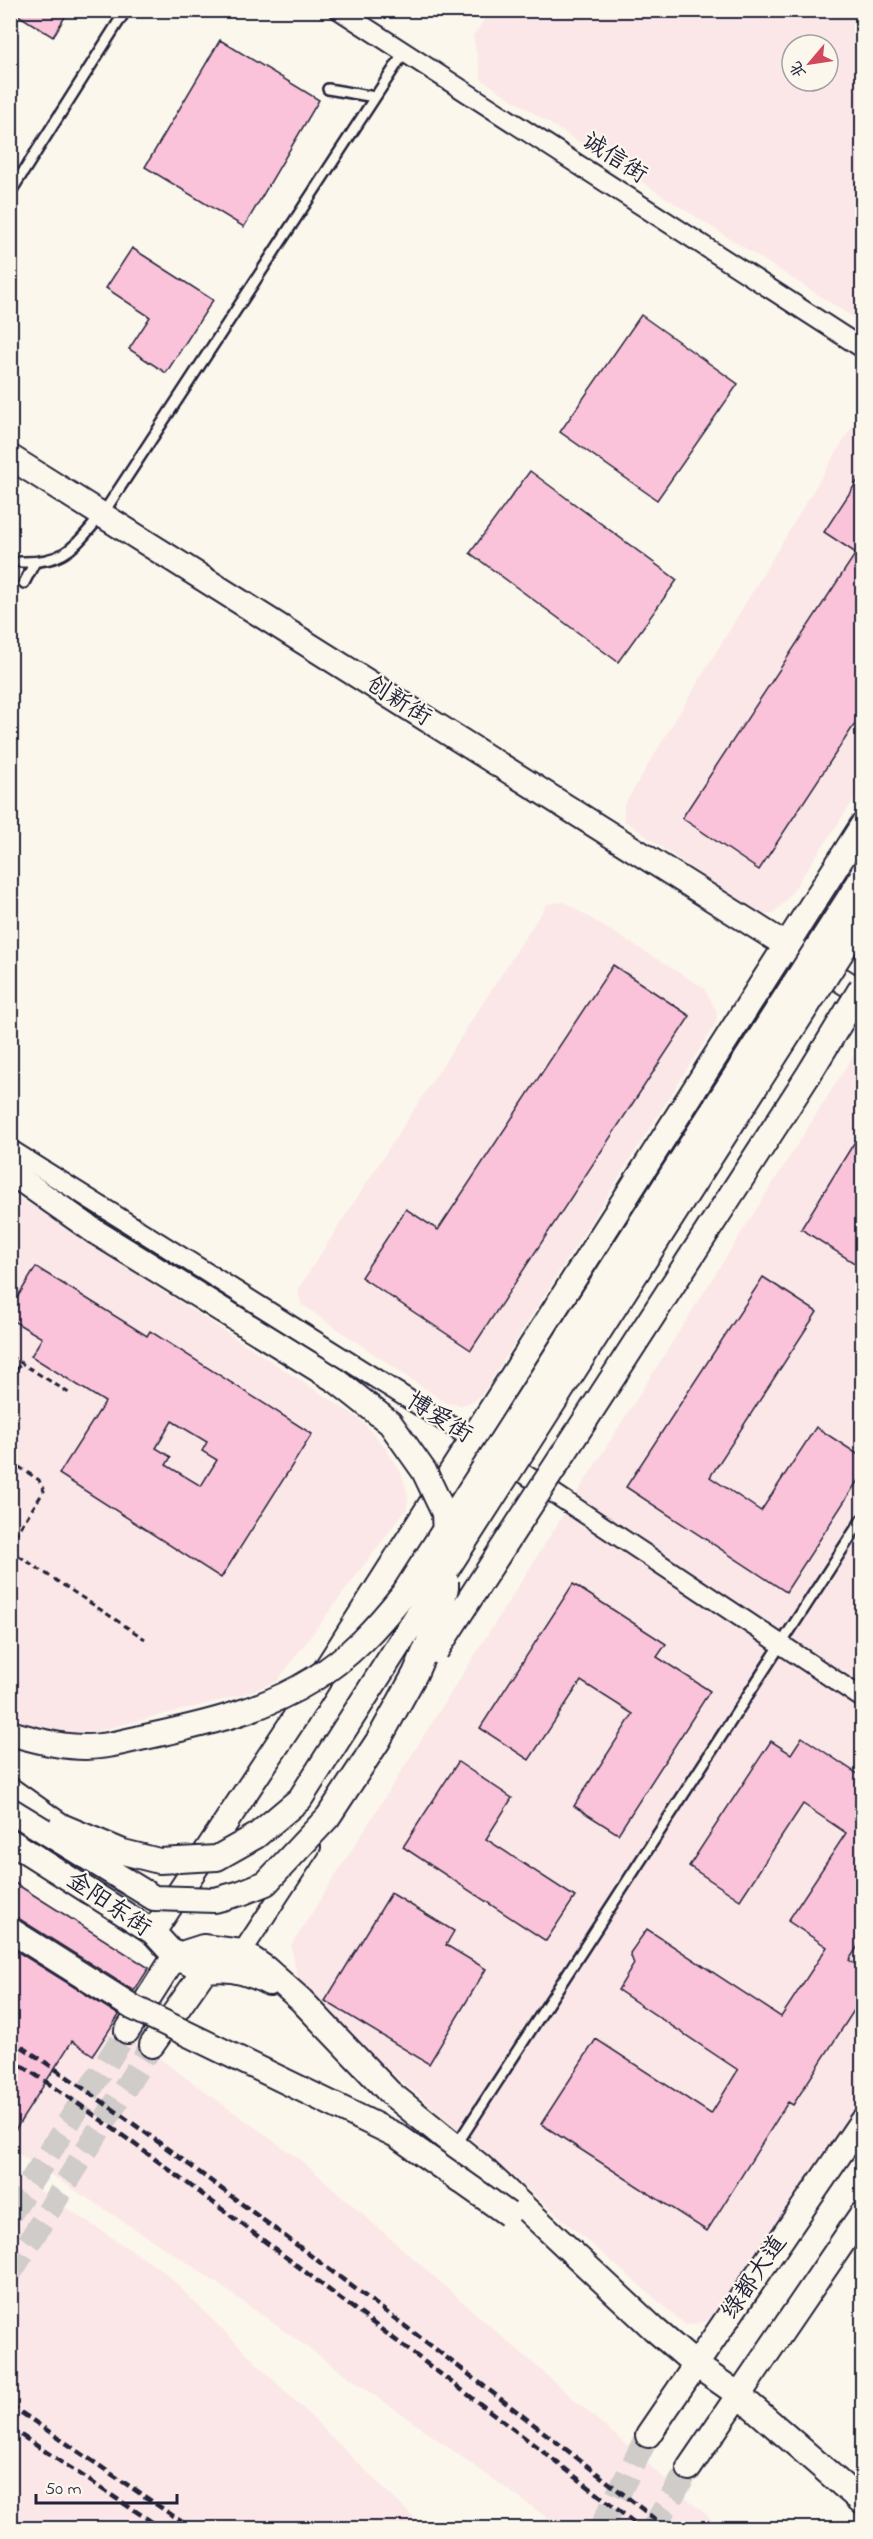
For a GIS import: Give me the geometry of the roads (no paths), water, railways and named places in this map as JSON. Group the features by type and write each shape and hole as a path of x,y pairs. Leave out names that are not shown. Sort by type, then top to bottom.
{"main road":[{"name":"创新街","path":"10,457 862,993"},
{"path":"153,1932 291,1724 862,826"},
{"path":"10,1733 43,1742 98,1747 217,1720 312,1681 344,1657 380,1623 404,1593 564,1346 862,878"},
{"path":"10,1790 61,1826 123,1852 159,1861 218,1858 256,1836 300,1799 862,920"},
{"path":"10,1810 154,1898 214,1900 266,1883 328,1817 809,1074 862,987"},
{"path":"10,1172 94,1231 337,1381 390,1423 424,1471 444,1513 446,1588 434,1630 415,1674 378,1741"},
{"name":"金阳东街","path":"10,1841 153,1932 175,1956 204,1971"},
{"path":"10,1930 134,2007 396,2135 508,2214 570,2267 618,2295"},
{"path":"127,2031 175,1956 203,1947 241,1962 265,1968 301,2000 389,2092 513,2196 696,2365 739,2395 862,2502"},
{"path":"152,2046 204,1971 241,1962"},
{"name":"绿都大道","path":"648,2435 862,2121"},
{"path":"689,2468 862,2214"}],"street":[{"name":"诚信街","path":"339,10 862,348"},
{"path":"241,1962 546,1489 862,1007"},
{"name":"博爱街","path":"10,1149 472,1439 862,1698"}],"lane":[{"path":"10,193 126,10"},
{"path":"20,562 35,562 61,557 70,551 102,515 404,52"},
{"path":"328,89 375,97"},
{"path":"24,583 35,562"},
{"path":"456,2146 862,1519"}],"tunnel":[{"path":"10,2214 127,2031"},
{"path":"10,2273 152,2045"},
{"path":"601,2528 648,2435"},
{"path":"653,2528 689,2468"}],"railway":[{"path":"10,2039 123,2116 196,2170 487,2388 666,2528"},
{"path":"10,2058 185,2181 641,2528"},
{"path":"10,2405 191,2528"},
{"path":"10,2428 161,2528"}]}
